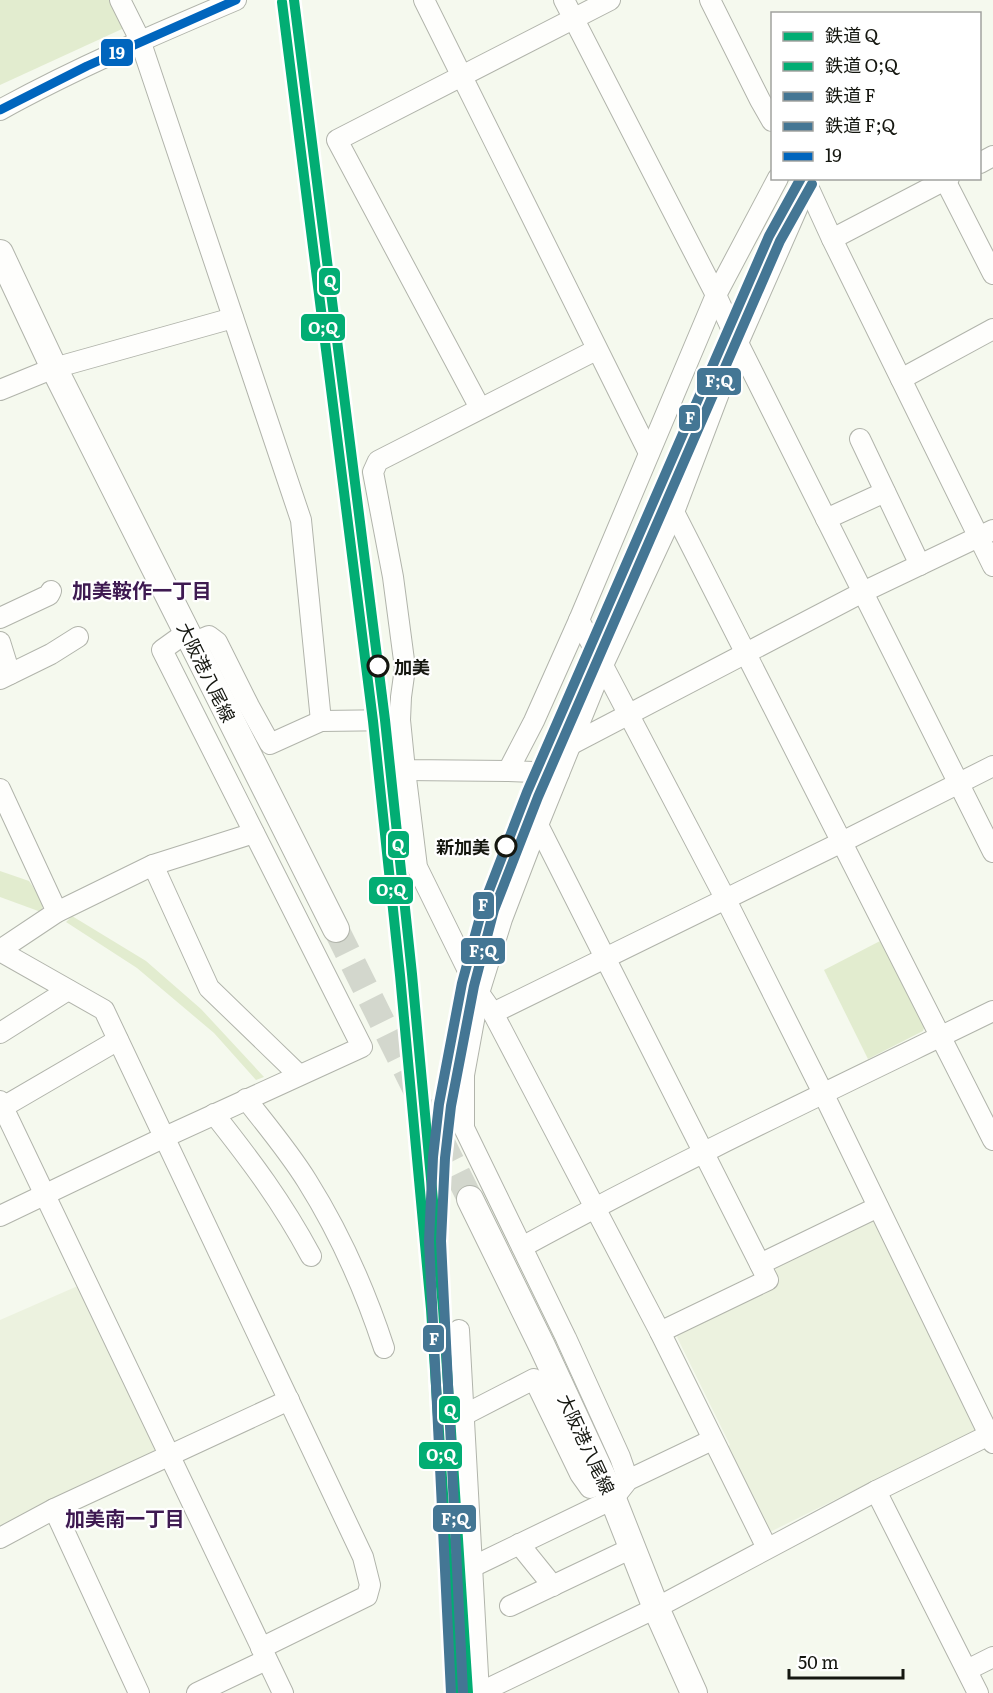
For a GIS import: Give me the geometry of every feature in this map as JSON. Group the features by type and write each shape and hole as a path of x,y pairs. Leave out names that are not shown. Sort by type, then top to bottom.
{"main road":[{"name":"大阪港八尾線","path":"0,252 54,368 336,929"},
{"name":"大阪港八尾線","path":"470,1199 615,1487 632,1548 694,1693"}],"street":[{"path":"120,0 140,40 301,520 321,721"},
{"path":"0,110 140,40 236,0"},
{"path":"424,0 648,453"},
{"path":"564,0 716,295 993,852"},
{"path":"480,408 337,140 610,0"},
{"path":"710,0 771,119"},
{"path":"508,771 534,720 579,620 716,295 777,180"},
{"path":"831,239 945,180"},
{"path":"947,180 993,274"},
{"path":"806,182 831,239 901,379 986,534 993,566"},
{"path":"615,1487 620,1457 571,1349 464,1128 464,1075 479,993 502,919 538,825 603,665 674,512 738,343 806,182"},
{"path":"0,390 54,368 233,318"},
{"path":"901,379 993,329"},
{"path":"596,350 378,461 373,472 393,577 405,668 400,720 417,867 479,993 493,1013 660,1332 767,1548"},
{"path":"860,440 920,565"},
{"path":"826,519 885,492"},
{"path":"674,512 993,1140"},
{"path":"570,745 863,592 986,534"},
{"path":"0,618 49,595 51,591"},
{"path":"459,1330 479,1693 656,1608 876,1491 992,1437 725,898 579,620"},
{"path":"0,1216 246,1099 362,1047 162,650 190,638 209,636 217,642 270,744 321,721 400,720"},
{"path":"0,642 5,677 51,654 78,637"},
{"path":"493,1013 993,766"},
{"path":"405,770 559,774"},
{"path":"0,789 57,912"},
{"path":"538,825 768,1280 660,1332"},
{"path":"197,1693 367,1596 370,1585 363,1557 104,1010 0,950 57,912 153,865 254,832"},
{"path":"153,865 209,988 299,1075"},
{"path":"0,1033 68,990"},
{"path":"522,1247 704,1152 993,1011"},
{"path":"118,1040 3,1112 283,1693"},
{"path":"246,1099 306,1180 349,1260 371,1309 384,1348"},
{"path":"214,1114 288,1214 311,1256"},
{"path":"264,1179 291,1159"},
{"path":"760,1264 878,1207"},
{"path":"464,1415 534,1379 580,1474 590,1488 615,1487"},
{"path":"0,1538 54,1509 289,1400"},
{"path":"472,1567 519,1544 615,1487 712,1440"},
{"path":"876,1491 978,1693"},
{"path":"54,1509 139,1693"},
{"path":"519,1544 553,1586"},
{"path":"510,1606 632,1548"},
{"path":"967,1670 993,1658"}],"shaded area":[{"path":"0,0 113,0 124,22 122,29 0,85"},
{"path":"0,871 29,881 44,903 41,912 0,897"},
{"path":"72,916 146,961 201,1009 264,1077 256,1080 214,1033 137,968 66,922"},
{"path":"882,940 925,1025 923,1031 868,1059 824,970"},
{"path":"872,1218 877,1219 976,1430 772,1531 767,1530 725,1448 730,1445 677,1337 680,1330 777,1282 774,1273 777,1265"},
{"path":"80,1285 157,1446 153,1452 0,1526 0,1320"}],"tunnel":[{"path":"336,929 470,1199"}],"rail line":[{"name":"Q","path":"294,0 385,720 412,974 443,1308 468,1693"},
{"name":"O;Q","path":"282,2 373,721 400,975 431,1309 456,1693"},
{"name":"F","path":"451,1693 429,1241 433,1157 439,1104 462,983 483,906 527,792 769,236 800,180"},
{"name":"F;Q","path":"463,1692 441,1241 445,1158 451,1106 474,986 494,910 538,797 780,241 812,184"}],"transit line":[{"name":"19","path":"0,110 87,66 236,0"}],"place":[{"name":"加美","path":"378,666"},
{"name":"新加美","path":"506,846"}],"district":[{"name":"加美鞍作一丁目","path":"142,589"},
{"name":"加美南一丁目","path":"125,1517"}]}
